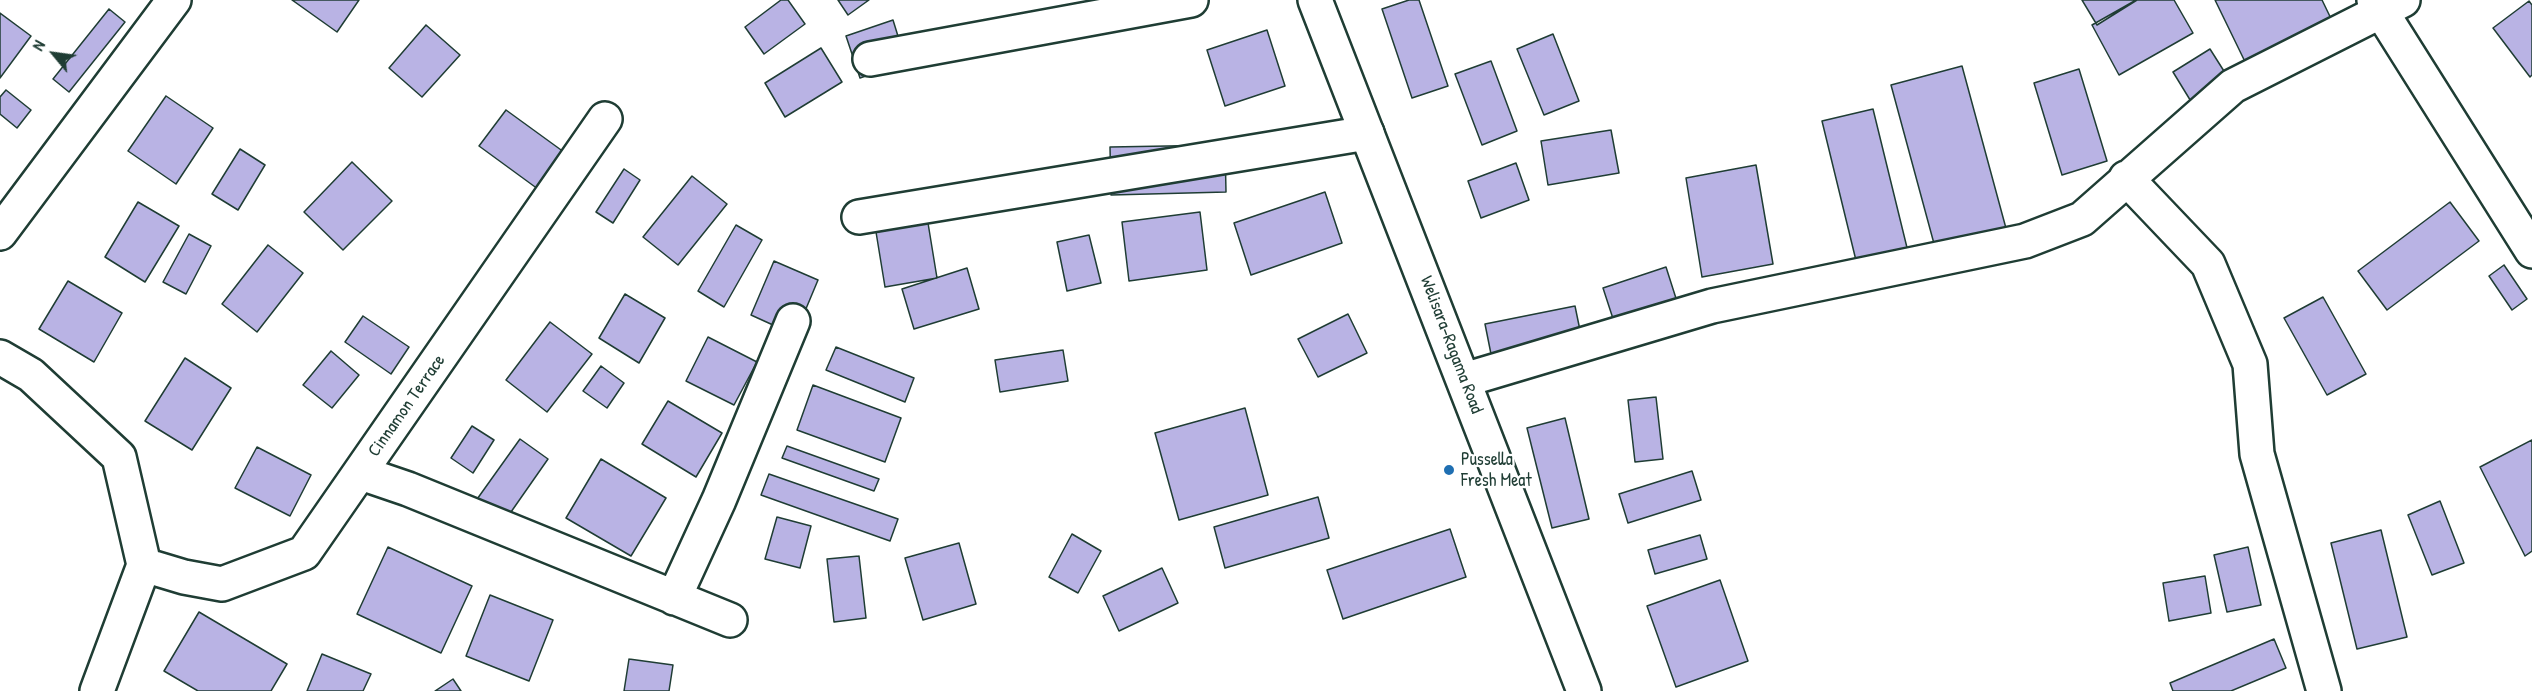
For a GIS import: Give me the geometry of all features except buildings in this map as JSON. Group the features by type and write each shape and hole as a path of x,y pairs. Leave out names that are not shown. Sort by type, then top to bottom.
{"street":[{"path":"0,233 174,0"},
{"path":"870,59 1191,0"},
{"name":"Welisara-Ragama Road","path":"1315,0 1584,691"},
{"path":"1464,380 1712,306 2025,241 2082,219 2233,86 2386,4 2532,251"},
{"name":"Cinnamon Terrace","path":"144,565 184,577 222,584 304,554 605,119"},
{"path":"859,217 1367,133"},
{"path":"2126,178 2208,264 2250,364 2257,454 2324,691"},
{"path":"674,598 719,500 793,321"},
{"path":"0,357 31,375 118,457 144,565 96,691"},
{"path":"361,473 408,489 730,620"}],"place":[{"name":"Pussella Fresh Meat","path":"1449,470"}]}
